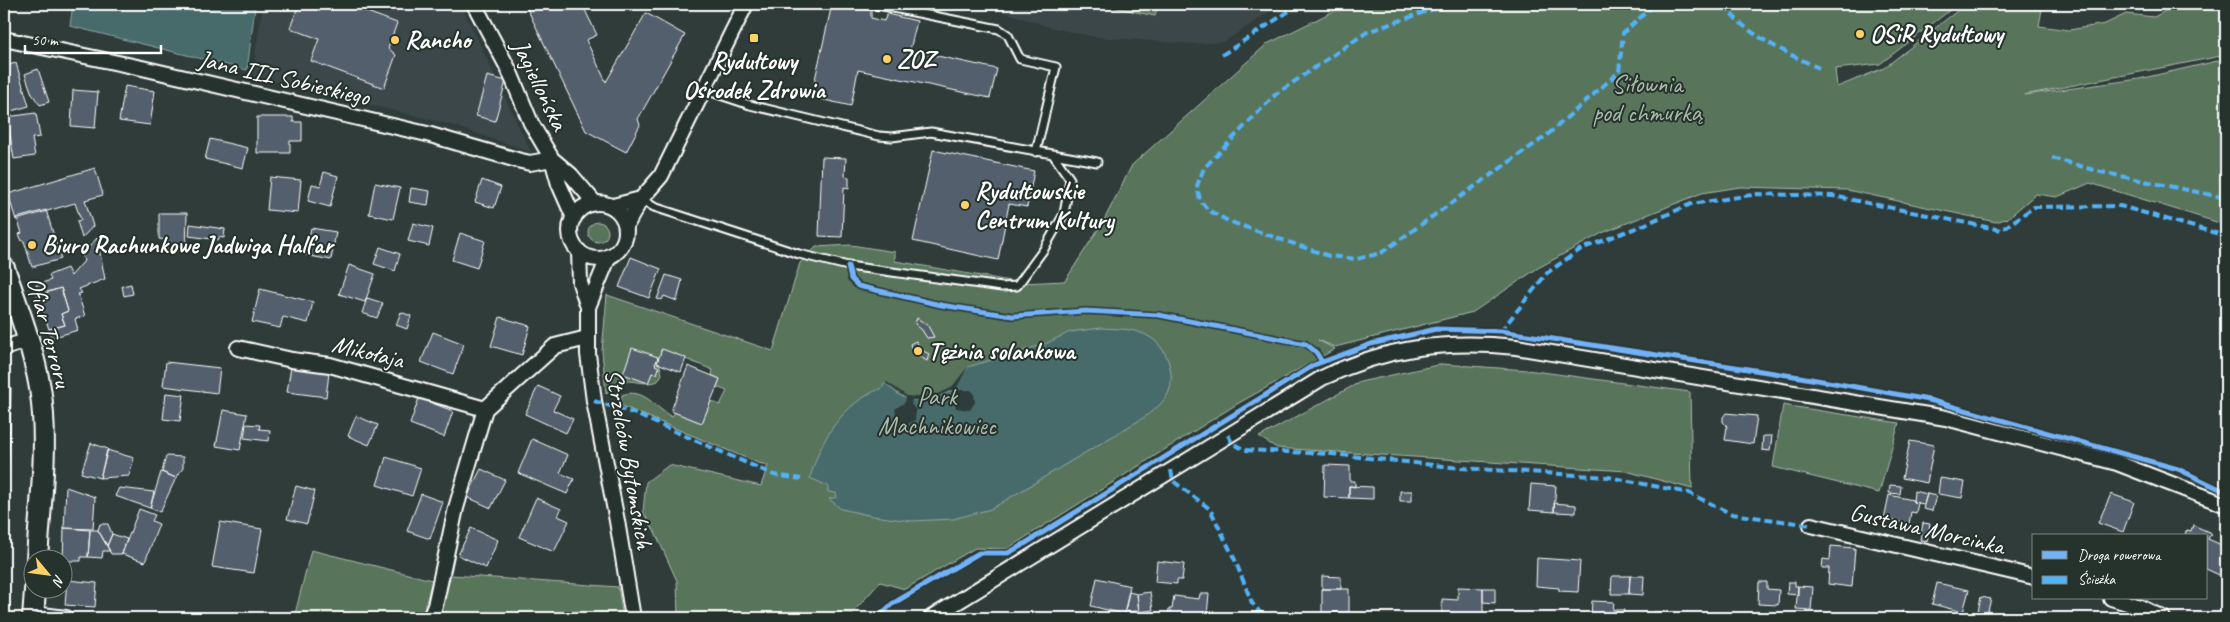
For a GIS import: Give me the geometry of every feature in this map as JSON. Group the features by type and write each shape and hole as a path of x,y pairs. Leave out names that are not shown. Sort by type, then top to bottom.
{"street":[{"name":"Jagiellońska","path":"474,4 509,70 531,123 552,159"},
{"path":"626,226 641,199 660,176 705,90 746,4"},
{"name":"Jana III Sobieskiego","path":"4,39 142,68 417,132 516,160 535,162 552,159"},
{"path":"552,159 571,175 595,203"},
{"path":"552,159 558,184 574,218 572,239 579,251 580,283 588,307"},
{"path":"574,218 583,208 595,203 613,206 641,199"},
{"path":"588,307 609,256 620,248 626,234 626,226 613,206"},
{"path":"579,251 593,257 609,256"},
{"name":"Ofiar Terroru","path":"4,268 29,340 40,391 43,426 37,550"},
{"name":"Strzelców Bytomskich","path":"588,307 587,338 594,401 618,521 633,618"},
{"path":"430,618 435,606 456,508 485,409 555,346 587,338"},
{"path":"4,348 29,340"},
{"path":"931,618 1322,378 1375,356 1433,345 1490,344 1516,347 1928,414 2116,464 2226,505"},
{"name":"Mikołaja","path":"238,348 330,365 485,409"},
{"name":"Gustawa Morcinka","path":"1811,524 2032,577"},
{"path":"35,600 34,616 66,618"},
{"path":"2117,600 2140,607 2163,618"}],"lane":[{"path":"873,4 999,29 1008,35 1020,59 1056,67 1036,152"},
{"path":"705,90 750,106 879,136 892,137 932,132 1054,156 1096,162"},
{"path":"641,199 654,207 781,248 848,266 1002,286 1017,286 1044,249 1064,214 1070,179 1054,156"}],"shaded area":[{"path":"263,4 461,4 531,152 448,124 252,76"},
{"path":"980,4 1282,4 1224,42 1193,44 1094,37 1049,27"}],"green space":[{"path":"1099,4 1158,4 1155,16"},
{"path":"1348,4 1958,4 1880,64 1835,69 1837,87 1884,68 1966,4 2046,4 2042,9 2039,26 2069,30 2105,24 2126,14 2154,17 2178,4 2226,4 2226,55 2024,95 2139,79 2226,59 2226,225 2090,183 2057,197 2036,194 2008,218 1996,222 1847,190 1740,187 1702,193 1602,233 1538,268 1473,312 1335,347 1318,340 1335,349 1237,404 1007,549 975,548 905,589 880,582 848,618 678,618 677,581 655,532 643,512 646,482 669,465 761,486 768,465 758,463 622,406 620,402 622,395 637,394 643,396 672,417 675,412 702,423 711,401 720,405 727,391 717,387 720,379 712,375 713,370 661,349 659,362 662,374 658,381 647,383 623,381 615,385 606,394 602,351 607,295 773,351 800,263 816,247 851,245 895,252 895,261 1021,283 1065,281 1104,220 1132,165 1267,44"},
{"path":"598,222 605,225 608,232 605,239 598,242 591,239 588,232 591,225"},
{"path":"1442,364 1527,370 1690,392 1692,489 1626,471 1277,448 1259,437 1360,382"},
{"path":"1783,405 1899,423 1879,493 1773,467"},
{"path":"311,550 432,580 422,618 294,618"},
{"path":"452,575 618,587 623,618 431,618 445,579"}],"water":[{"path":"73,4 253,4 255,7 247,70 70,26"},
{"path":"1101,328 1140,332 1157,343 1166,357 1171,373 1171,382 1166,397 1143,418 991,509 953,519 912,521 873,516 841,509 829,499 837,497 836,493 828,492 828,486 810,478 820,449 836,424 856,403 882,388 885,383 899,395 912,400 928,401 953,390 968,367 1045,344 1070,332"}],"pier":[{"path":"969,365 957,387 959,390 971,390 974,393 975,402 970,410 956,408 953,399 955,393 952,390 928,401 912,400 911,404 916,410 915,420 907,425 898,422 895,409 905,402 906,398 885,383 887,382 907,396 928,398 951,388"}],"building":[{"path":"299,4 345,4 397,23 388,48 396,55 384,88 311,61 319,39 290,28"},
{"path":"525,4 589,4 591,7 585,10 597,35 586,40 606,82 646,13 685,35 638,119 640,125 626,152 586,131"},
{"name":"ZOZ","path":"832,4 871,10 871,18 884,21 887,14 917,21 910,50 997,69 990,98 858,70 851,106 811,97"},
{"path":"16,63 29,106 4,113 4,66"},
{"path":"38,69 49,102 40,105 32,94 25,74"},
{"path":"487,76 506,81 495,121 476,116"},
{"path":"125,86 155,91 150,125 119,121"},
{"path":"73,90 98,92 95,128 71,126"},
{"path":"36,113 40,137 32,138 35,156 14,159 7,117"},
{"path":"257,117 293,117 293,122 302,122 302,141 290,141 290,153 257,153"},
{"path":"210,139 248,148 243,168 205,159"},
{"name":"Rydułtowskie Centrum Kultury","path":"933,150 1034,171 1027,207 1009,204 998,260 913,241"},
{"path":"822,157 846,158 845,176 849,177 849,188 844,187 842,237 819,236"},
{"path":"95,168 103,195 85,200 93,226 82,238 77,221 81,220 75,203 16,220 8,194"},
{"path":"324,172 338,176 330,207 308,201 312,184 320,186"},
{"path":"270,177 301,180 298,213 267,210"},
{"path":"482,180 501,187 494,208 475,202"},
{"path":"375,183 400,188 393,219 369,214"},
{"path":"411,188 430,191 428,205 409,202"},
{"path":"46,210 61,259 32,267 24,241 22,241 19,234 22,233 17,218"},
{"path":"159,213 187,213 186,251 167,251 168,240 159,239"},
{"path":"413,223 433,228 429,246 408,241"},
{"path":"190,224 225,229 224,238 219,237 219,240 189,236"},
{"path":"311,228 336,232 331,260 305,255"},
{"path":"460,233 485,241 477,268 452,260"},
{"path":"97,238 105,279 79,289 82,293 78,294 85,316 75,319 78,330 51,338 49,329 65,325 61,314 68,311 61,288 39,295 36,285 51,280 49,275 67,268 71,276 84,261 82,255"},
{"path":"380,247 400,254 395,271 374,264"},
{"path":"631,257 661,269 649,298 619,287"},
{"path":"349,265 375,274 365,302 339,294"},
{"path":"666,275 682,280 677,301 664,296 662,300 657,299"},
{"path":"131,284 133,294 124,296 122,286"},
{"path":"61,288 68,311 61,314 65,325 49,329 37,295"},
{"path":"260,289 313,302 308,323 283,317 280,328 252,322"},
{"path":"367,298 383,303 377,318 362,313"},
{"path":"401,312 411,316 407,329 396,325"},
{"path":"500,317 530,326 522,355 491,346"},
{"name":"Tężnia solankowa","path":"917,318 928,326 934,337 927,338 915,324"},
{"path":"433,332 464,344 453,374 421,362"},
{"name":"Tężnia solankowa","path":"916,341 921,350 929,354 927,361 913,352 910,344"},
{"path":"632,348 658,357 655,365 659,367 657,374 652,373 648,383 623,374"},
{"path":"662,349 686,358 681,372 657,363"},
{"path":"292,360 330,365 326,397 287,392"},
{"path":"166,362 220,368 217,393 163,386"},
{"path":"688,366 720,379 702,423 671,411"},
{"path":"538,386 560,396 553,410 573,419 566,433 525,414"},
{"path":"4,388 11,388 10,431 4,431"},
{"path":"166,393 184,395 180,421 163,419"},
{"path":"419,398 453,411 444,437 410,424"},
{"path":"223,410 247,414 240,450 216,446"},
{"path":"1726,413 1757,416 1753,444 1725,440 1727,426 1723,422 1723,417"},
{"path":"356,416 378,425 369,445 348,436"},
{"path":"246,424 260,425 259,429 270,430 269,441 244,438"},
{"path":"4,431 10,431 8,478 4,477"},
{"path":"1763,436 1772,436 1770,451 1762,450"},
{"path":"532,439 568,455 560,473 574,479 567,494 518,473"},
{"path":"1910,441 1934,445 1927,483 1902,478"},
{"path":"91,443 108,449 100,478 81,473"},
{"path":"107,450 134,458 129,476 100,478"},
{"path":"166,456 183,457 183,468 176,478 162,472"},
{"path":"386,457 421,468 412,496 377,485"},
{"path":"1325,465 1350,466 1350,481 1355,481 1355,487 1349,486 1349,498 1324,497"},
{"path":"481,469 505,480 491,508 467,497"},
{"path":"161,472 176,478 160,512 150,508"},
{"path":"4,477 8,478 5,525 4,524"},
{"path":"1940,478 1965,482 1962,498 1938,494"},
{"path":"1531,484 1556,486 1554,512 1529,510"},
{"path":"1890,485 1901,486 1900,494 1889,493"},
{"path":"296,486 315,491 307,524 287,519"},
{"path":"1349,486 1373,487 1373,499 1349,498"},
{"path":"66,487 95,497 93,529 64,528"},
{"path":"119,488 154,492 150,508 115,496"},
{"path":"1400,491 1412,491 1412,501 1400,501"},
{"path":"1914,491 1927,494 1924,504 1913,502"},
{"path":"421,494 443,502 430,539 407,531"},
{"path":"1927,494 1936,496 1932,511 1923,509"},
{"path":"2111,494 2134,502 2123,532 2098,523"},
{"path":"1889,495 1913,500 1913,502 1918,503 1916,513 1911,512 1909,524 1884,519"},
{"path":"536,498 561,509 558,516 569,521 554,552 519,537"},
{"path":"1554,503 1576,505 1576,513 1554,512"},
{"path":"139,509 155,515 152,521 159,524 145,562 122,554"},
{"path":"220,522 262,529 254,573 212,567"},
{"path":"1923,523 1930,524 1927,541 1920,540"},
{"path":"100,524 108,524 112,534 107,546 98,530"},
{"path":"2193,525 2211,533 2208,539 2208,534 2185,534 2187,530 2191,531"},
{"path":"64,528 90,530 88,557 81,557 81,561 72,561 72,550 63,550"},
{"path":"471,528 498,540 486,568 458,555"},
{"path":"90,530 98,530 110,551 103,551 102,558 88,557"},
{"path":"112,534 127,539 122,554 111,554 107,546"},
{"path":"2208,539 2226,547 2226,578 2208,570"},
{"path":"1831,546 1855,548 1852,587 1828,584 1829,568 1822,568 1823,559 1830,560"},
{"path":"1537,558 1580,561 1578,592 1559,591 1559,588 1536,586"},
{"path":"1157,561 1184,564 1182,580 1177,580 1177,584 1155,582"},
{"path":"1322,576 1341,577 1341,589 1322,589"},
{"path":"1612,576 1630,576 1629,594 1611,594"},
{"path":"1630,576 1644,576 1643,595 1629,594"},
{"path":"1097,578 1130,586 1124,614 1091,606"},
{"path":"72,580 97,583 95,607 65,605 65,600 72,600"},
{"path":"1759,582 1767,582 1767,589 1779,590 1778,605 1758,604"},
{"path":"1788,582 1795,582 1795,586 1798,586 1798,595 1787,594"},
{"path":"1937,583 1969,590 1963,612 1932,604"},
{"path":"1798,586 1813,587 1811,610 1796,609"},
{"path":"1458,587 1483,588 1483,618 1442,618 1442,599 1458,600"},
{"path":"1483,588 1495,588 1495,603 1483,602"},
{"path":"1322,589 1349,589 1349,612 1322,613"},
{"path":"1129,592 1137,594 1139,611 1125,612"},
{"path":"1150,592 1153,610 1139,612 1137,594"},
{"path":"1200,594 1209,594 1207,615 1201,614 1200,618 1168,618 1174,596 1199,599"},
{"path":"1981,597 1991,599 1986,618 1977,616"},
{"path":"1592,601 1614,602 1613,610 1624,610 1623,618 1591,618"},
{"path":"1903,611 1922,615 1936,618 1902,618"},
{"path":"1654,612 1662,612 1662,618 1654,618"}],"marked path":[{"path":"1222,55 1300,4"},
{"path":"1448,4 1367,32 1276,94 1204,168 1197,186 1200,200 1208,210 1228,221 1329,256 1357,259 1381,253 1546,136 1619,72 1623,33 1655,4"},
{"path":"1725,4 1742,24 1767,42 1819,68"},
{"path":"2052,158 2101,172 2226,198"},
{"path":"1501,331 1547,273 1581,249 1691,204 1758,194 1833,196 2001,230 2034,207 2120,206 2226,236"},
{"path":"594,401 633,413 774,475 801,479"},
{"path":"1228,435 1232,443 1245,450 1332,454 1461,468 1609,477 1689,493 1732,514 1811,525"},
{"path":"1171,470 1173,481 1210,509 1235,560 1252,603 1265,618"},
{"path":"34,614 66,618"}],"cycle path":[{"path":"848,266 851,279 858,286 941,305 1012,316 1086,311 1159,315 1306,344 1316,352 1322,362"},
{"path":"877,618 892,604 979,553 1008,553 1021,546 1314,365 1371,344 1436,329 1501,331 1800,377 1929,400 2178,469 2226,492"}],"place":[{"name":"OSiR Rydułtowy","path":"1860,34"},
{"name":"Rydułtowy Ośrodek Zdrowia","path":"754,38"},
{"name":"Rancho","path":"395,40"},
{"name":"ZOZ","path":"887,59"},
{"name":"Rydułtowskie Centrum Kultury","path":"965,205"},
{"name":"Biuro Rachunkowe Jadwiga Halfar","path":"32,245"},
{"name":"Tężnia solankowa","path":"918,351"}],"park label":[{"name":"Siłownia pod chmurką","path":"1647,98"},
{"name":"Park Machnikowiec","path":"937,412"}]}
